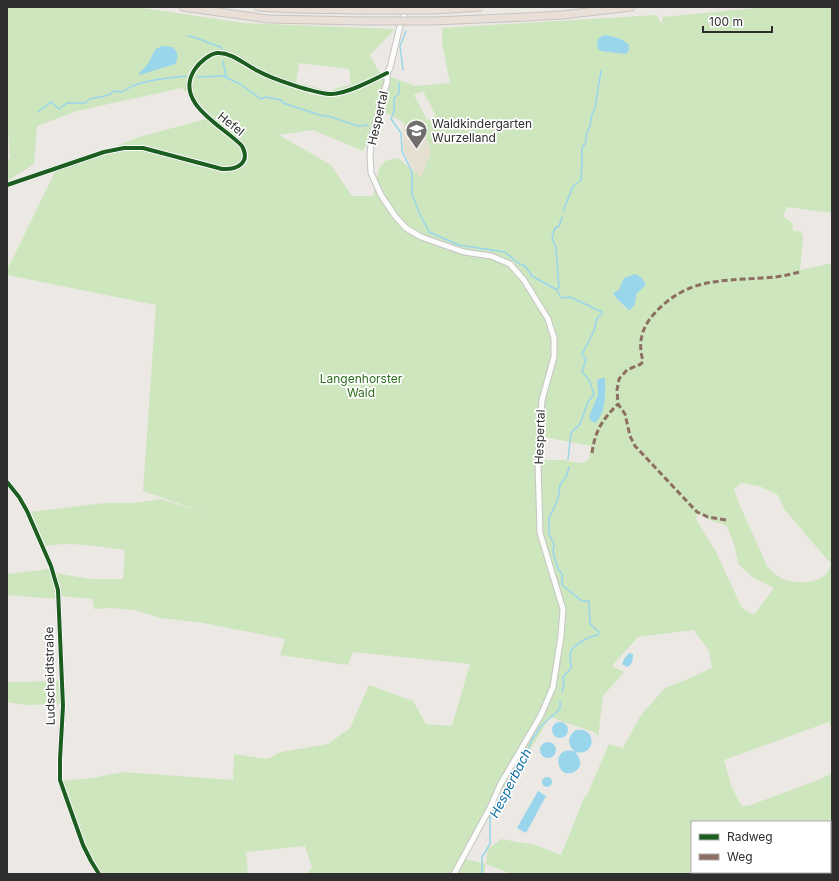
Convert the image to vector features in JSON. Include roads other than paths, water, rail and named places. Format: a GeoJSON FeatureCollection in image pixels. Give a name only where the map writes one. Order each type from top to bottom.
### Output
{"type":"FeatureCollection","features":[{"type":"Feature","properties":{"kind":"highway"},"geometry":{"type":"LineString","coordinates":[[182,7],[268,19],[442,21],[526,17],[631,7]]}},
{"type":"Feature","properties":{"kind":"highway"},"geometry":{"type":"LineString","coordinates":[[258,7],[361,10],[433,10],[482,7]]}},
{"type":"Feature","properties":{"kind":"main road"},"geometry":{"type":"LineString","coordinates":[[387,73],[390,68],[406,7]]}},
{"type":"Feature","properties":{"kind":"main road","name":"Hespertal"},"geometry":{"type":"LineString","coordinates":[[387,73],[387,82],[372,136],[370,154],[371,173],[381,195],[395,216],[406,228],[421,237],[464,252],[491,256],[510,264],[524,280],[548,319],[554,338],[554,357],[542,400],[538,463],[540,533],[564,609],[553,687],[541,715],[500,785],[491,806],[454,874]]}},
{"type":"Feature","properties":{"kind":"street","name":"Hefel"},"geometry":{"type":"LineString","coordinates":[[7,185],[104,152],[124,148],[143,148],[222,169],[234,169],[239,167],[245,159],[245,152],[242,146],[203,114],[197,107],[190,90],[191,77],[196,67],[213,54],[218,53],[233,56],[259,72],[327,94],[343,92],[387,73]]}},
{"type":"Feature","properties":{"kind":"street","name":"Ludscheidtstraße"},"geometry":{"type":"LineString","coordinates":[[7,482],[19,497],[27,511],[51,566],[58,590],[63,706],[60,780],[83,845],[99,874]]}},
{"type":"Feature","properties":{"kind":"water"},"geometry":{"type":"Polygon","coordinates":[[[605,35],[621,39],[629,45],[629,50],[626,54],[601,51],[598,49],[597,41],[600,37],[605,35]]]}},
{"type":"Feature","properties":{"kind":"water"},"geometry":{"type":"Polygon","coordinates":[[[163,46],[173,47],[175,49],[177,59],[175,64],[140,75],[139,73],[148,64],[157,48],[163,46]]]}},
{"type":"Feature","properties":{"kind":"water"},"geometry":{"type":"Polygon","coordinates":[[[635,274],[641,277],[646,285],[636,294],[636,301],[629,310],[613,293],[619,290],[624,278],[635,274]]]}},
{"type":"Feature","properties":{"kind":"water"},"geometry":{"type":"Polygon","coordinates":[[[605,378],[605,396],[602,414],[595,423],[591,421],[589,417],[598,394],[597,380],[605,378]]]}},
{"type":"Feature","properties":{"kind":"water"},"geometry":{"type":"Polygon","coordinates":[[[629,653],[633,654],[633,658],[631,664],[627,667],[622,664],[629,653]]]}},
{"type":"Feature","properties":{"kind":"water"},"geometry":{"type":"Polygon","coordinates":[[[560,722],[566,724],[568,730],[566,736],[560,738],[554,736],[552,730],[554,724],[560,722]]]}},
{"type":"Feature","properties":{"kind":"water"},"geometry":{"type":"Polygon","coordinates":[[[576,730],[588,732],[592,741],[591,746],[582,752],[575,752],[569,744],[571,735],[576,730]]]}},
{"type":"Feature","properties":{"kind":"water"},"geometry":{"type":"Polygon","coordinates":[[[548,742],[554,744],[556,750],[554,756],[548,758],[542,756],[540,750],[542,744],[548,742]]]}},
{"type":"Feature","properties":{"kind":"water"},"geometry":{"type":"Polygon","coordinates":[[[567,751],[575,752],[580,760],[579,768],[574,772],[568,773],[563,771],[558,762],[559,757],[562,753],[567,751]]]}},
{"type":"Feature","properties":{"kind":"water"},"geometry":{"type":"Polygon","coordinates":[[[545,777],[549,777],[552,782],[549,787],[545,787],[542,784],[542,780],[545,777]]]}},
{"type":"Feature","properties":{"kind":"water"},"geometry":{"type":"Polygon","coordinates":[[[538,791],[546,796],[526,833],[517,828],[538,791]]]}},
{"type":"Feature","properties":{"kind":"waterway","name":"Hesperbach"},"geometry":{"type":"LineString","coordinates":[[403,70],[400,46],[406,31]]}},
{"type":"Feature","properties":{"kind":"waterway"},"geometry":{"type":"LineString","coordinates":[[188,36],[221,47],[222,49]]}},
{"type":"Feature","properties":{"kind":"waterway"},"geometry":{"type":"LineString","coordinates":[[223,61],[226,77]]}},
{"type":"Feature","properties":{"kind":"waterway"},"geometry":{"type":"LineString","coordinates":[[563,211],[573,186],[581,180],[582,148],[586,142],[586,135],[595,108],[601,71]]}},
{"type":"Feature","properties":{"kind":"waterway"},"geometry":{"type":"LineString","coordinates":[[38,112],[51,102],[59,109],[67,103],[85,103],[90,99],[109,95],[114,91],[122,92],[137,84],[186,76]]}},
{"type":"Feature","properties":{"kind":"waterway"},"geometry":{"type":"LineString","coordinates":[[198,77],[223,76],[240,84],[261,99],[265,97],[281,100],[283,103],[323,116],[328,116],[358,126],[368,125]]}},
{"type":"Feature","properties":{"kind":"waterway","name":"Hesperbach"},"geometry":{"type":"LineString","coordinates":[[399,83],[399,94],[394,98],[394,111],[391,119],[401,133],[402,151],[412,172],[412,194],[429,232],[459,245],[505,252],[518,263],[525,266],[532,276],[557,290],[561,298],[570,297],[602,312],[602,314],[597,318],[594,331],[582,354],[586,359],[582,372],[589,380],[594,394],[588,402],[580,424],[571,433],[568,459]]}},
{"type":"Feature","properties":{"kind":"waterway"},"geometry":{"type":"LineString","coordinates":[[557,289],[559,287],[556,248],[552,238],[555,228],[559,226],[562,217]]}},
{"type":"Feature","properties":{"kind":"waterway","name":"Hesperbach"},"geometry":{"type":"LineString","coordinates":[[562,692],[564,683],[563,677],[571,668],[571,651],[579,643],[598,635],[599,632],[590,624],[589,601],[582,601],[562,585],[562,574],[558,569],[553,552],[554,544],[549,534],[549,518],[558,499],[560,485],[567,475],[569,467]]}},
{"type":"Feature","properties":{"kind":"waterway","name":"Hesperbach"},"geometry":{"type":"LineString","coordinates":[[482,874],[482,857],[490,844],[490,818],[532,740],[541,726],[560,709],[560,701]]}},
{"type":"Feature","properties":{"kind":"place","name":"Waldkindergarten Wurzelland"},"geometry":{"type":"Point","coordinates":[417,150]}},
{"type":"Feature","properties":{"kind":"park label","name":"Langenhorster Wald"},"geometry":{"type":"Point","coordinates":[361,386]}}]}
